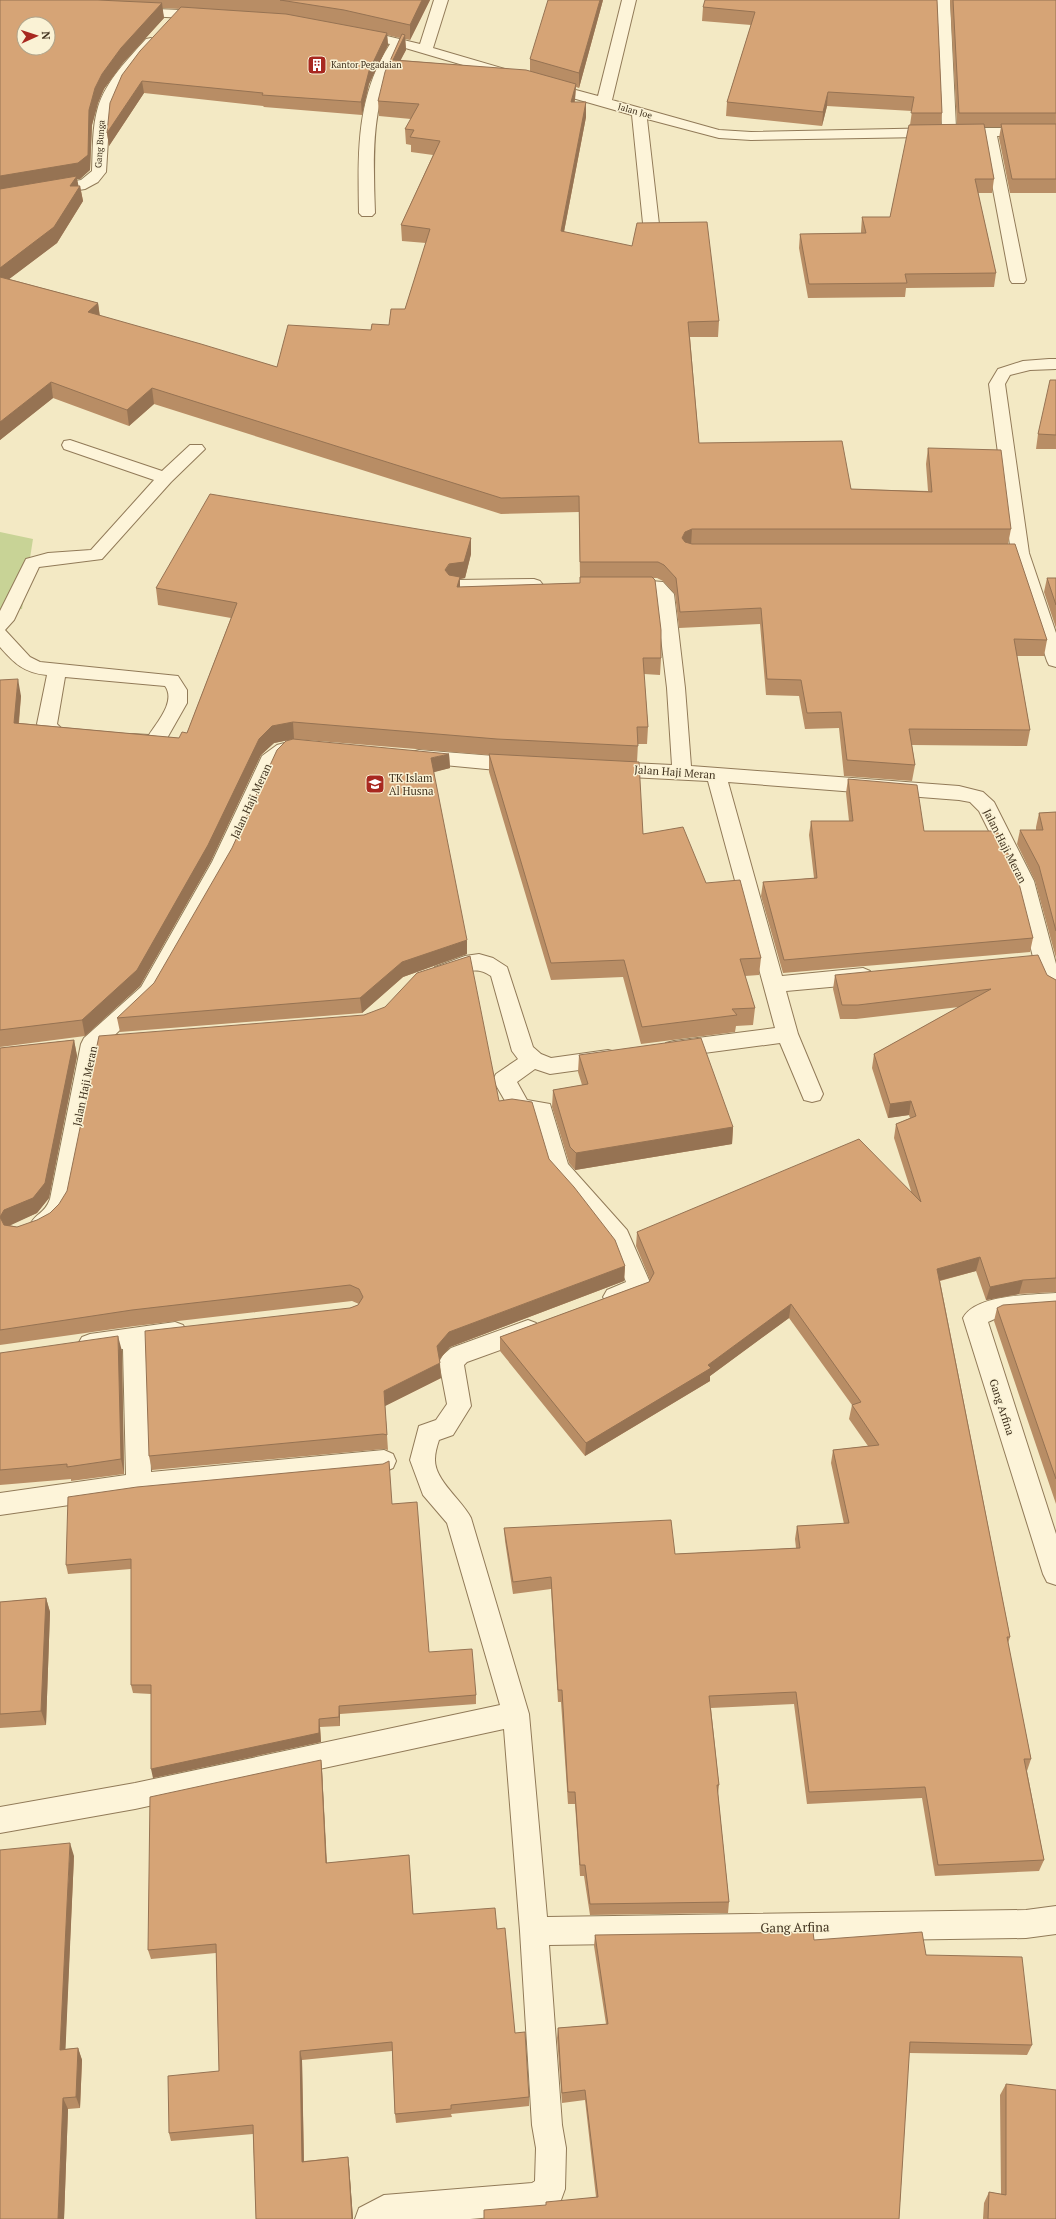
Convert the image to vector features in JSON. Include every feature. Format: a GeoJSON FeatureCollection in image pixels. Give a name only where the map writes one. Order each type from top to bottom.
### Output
{"type":"FeatureCollection","features":[{"type":"Feature","properties":{"kind":"street"},"geometry":{"type":"LineString","coordinates":[[425,51],[441,0]]}},
{"type":"Feature","properties":{"kind":"street"},"geometry":{"type":"LineString","coordinates":[[604,102],[629,0]]}},
{"type":"Feature","properties":{"kind":"street"},"geometry":{"type":"LineString","coordinates":[[943,0],[949,132]]}},
{"type":"Feature","properties":{"kind":"street"},"geometry":{"type":"LineString","coordinates":[[123,12],[216,16]]}},
{"type":"Feature","properties":{"kind":"street","name":"Gang Bunga"},"geometry":{"type":"LineString","coordinates":[[0,198],[85,184],[93,179],[99,172],[103,115],[113,92],[129,65],[178,14]]}},
{"type":"Feature","properties":{"kind":"street","name":"Jalan Joe"},"geometry":{"type":"LineString","coordinates":[[343,30],[398,42],[425,51],[719,134],[751,136],[949,132],[1056,132]]}},
{"type":"Feature","properties":{"kind":"street"},"geometry":{"type":"LineString","coordinates":[[367,213],[366,151],[372,95],[389,54],[398,42]]}},
{"type":"Feature","properties":{"kind":"street"},"geometry":{"type":"LineString","coordinates":[[639,112],[652,233]]}},
{"type":"Feature","properties":{"kind":"street"},"geometry":{"type":"LineString","coordinates":[[989,132],[1018,280]]}},
{"type":"Feature","properties":{"kind":"street"},"geometry":{"type":"LineString","coordinates":[[1056,364],[1038,363],[1019,366],[1004,372],[997,384],[1012,553],[1056,661]]}},
{"type":"Feature","properties":{"kind":"street"},"geometry":{"type":"LineString","coordinates":[[70,445],[165,478]]}},
{"type":"Feature","properties":{"kind":"street"},"geometry":{"type":"LineString","coordinates":[[0,626],[5,620],[32,563],[48,559],[96,555],[165,478],[196,449]]}},
{"type":"Feature","properties":{"kind":"street"},"geometry":{"type":"LineString","coordinates":[[456,586],[548,585]]}},
{"type":"Feature","properties":{"kind":"street"},"geometry":{"type":"LineString","coordinates":[[610,585],[657,586],[665,594],[676,688],[682,772]]}},
{"type":"Feature","properties":{"kind":"street"},"geometry":{"type":"LineString","coordinates":[[0,635],[23,661],[36,668],[171,680],[178,690],[178,703],[155,742],[117,739]]}},
{"type":"Feature","properties":{"kind":"street"},"geometry":{"type":"LineString","coordinates":[[57,670],[47,724],[49,730],[56,735],[94,738]]}},
{"type":"Feature","properties":{"kind":"street","name":"Jalan Haji Meran"},"geometry":{"type":"LineString","coordinates":[[24,1230],[40,1226],[56,1214],[61,1199],[92,1044],[148,992],[222,862],[269,761],[281,749],[294,746],[318,748]]}},
{"type":"Feature","properties":{"kind":"street"},"geometry":{"type":"LineString","coordinates":[[403,756],[535,766]]}},
{"type":"Feature","properties":{"kind":"street","name":"Jalan Haji Meran"},"geometry":{"type":"LineString","coordinates":[[589,768],[682,772],[959,792],[976,797],[987,807],[1024,881],[1036,960],[1050,981],[1056,987]]}},
{"type":"Feature","properties":{"kind":"street"},"geometry":{"type":"LineString","coordinates":[[716,775],[787,1034],[812,1094]]}},
{"type":"Feature","properties":{"kind":"street"},"geometry":{"type":"LineString","coordinates":[[425,978],[477,960],[491,964],[500,972],[523,1051],[533,1060],[550,1066],[629,1055]]}},
{"type":"Feature","properties":{"kind":"street"},"geometry":{"type":"LineString","coordinates":[[773,985],[885,974]]}},
{"type":"Feature","properties":{"kind":"street"},"geometry":{"type":"LineString","coordinates":[[653,1052],[787,1034]]}},
{"type":"Feature","properties":{"kind":"street"},"geometry":{"type":"LineString","coordinates":[[69,1047],[123,1041]]}},
{"type":"Feature","properties":{"kind":"street"},"geometry":{"type":"LineString","coordinates":[[533,1060],[504,1080],[520,1107],[542,1110],[558,1168],[618,1236],[640,1287],[595,1304]]}},
{"type":"Feature","properties":{"kind":"street","name":"Gang Arfina"},"geometry":{"type":"LineString","coordinates":[[1056,1303],[996,1308],[975,1318],[1056,1574]]}},
{"type":"Feature","properties":{"kind":"street"},"geometry":{"type":"LineString","coordinates":[[370,2219],[384,2210],[402,2210],[538,2198],[550,2188],[551,2148],[547,2117],[534,1931],[516,1714],[458,1518],[432,1487],[422,1460],[428,1433],[444,1428],[459,1406],[451,1362],[459,1355],[550,1321]]}},
{"type":"Feature","properties":{"kind":"street"},"geometry":{"type":"LineString","coordinates":[[68,1347],[197,1330]]}},
{"type":"Feature","properties":{"kind":"street"},"geometry":{"type":"LineString","coordinates":[[135,1337],[139,1484]]}},
{"type":"Feature","properties":{"kind":"street"},"geometry":{"type":"LineString","coordinates":[[0,1504],[139,1484],[286,1471],[361,1462],[384,1462]]}},
{"type":"Feature","properties":{"kind":"street"},"geometry":{"type":"LineString","coordinates":[[0,1820],[135,1796],[516,1714]]}},
{"type":"Feature","properties":{"kind":"street","name":"Gang Arfina"},"geometry":{"type":"LineString","coordinates":[[534,1931],[1026,1924],[1056,1920]]}},
{"type":"Feature","properties":{"kind":"green space"},"geometry":{"type":"Polygon","coordinates":[[[0,532],[33,539],[22,609],[0,611],[0,532]]]}},
{"type":"Feature","properties":{"kind":"building"},"geometry":{"type":"Polygon","coordinates":[[[0,0],[98,0],[162,3],[121,48],[102,74],[95,88],[89,110],[88,155],[78,163],[0,176],[0,0]]]}},
{"type":"Feature","properties":{"kind":"building"},"geometry":{"type":"Polygon","coordinates":[[[280,0],[422,0],[410,25],[344,10],[280,0]]]}},
{"type":"Feature","properties":{"kind":"building"},"geometry":{"type":"Polygon","coordinates":[[[548,0],[600,0],[579,73],[530,59],[548,0]]]}},
{"type":"Feature","properties":{"kind":"building"},"geometry":{"type":"Polygon","coordinates":[[[705,0],[937,0],[942,113],[911,113],[914,97],[828,92],[823,112],[727,102],[755,12],[703,7],[705,0]]]}},
{"type":"Feature","properties":{"kind":"building"},"geometry":{"type":"Polygon","coordinates":[[[953,0],[1056,0],[1056,113],[959,113],[953,0]]]}},
{"type":"Feature","properties":{"kind":"building"},"geometry":{"type":"Polygon","coordinates":[[[181,7],[286,14],[387,33],[369,71],[361,102],[262,95],[263,93],[142,81],[107,133],[110,103],[122,75],[140,51],[181,7]]]}},
{"type":"Feature","properties":{"kind":"building"},"geometry":{"type":"Polygon","coordinates":[[[402,34],[405,35],[393,60],[526,70],[576,84],[571,102],[586,102],[561,231],[632,246],[637,223],[707,222],[719,321],[688,322],[699,443],[842,441],[851,489],[932,492],[928,448],[1001,450],[1011,529],[692,529],[685,532],[682,538],[685,542],[692,544],[1015,544],[1047,640],[1014,639],[1030,730],[909,729],[915,765],[847,760],[841,712],[807,713],[801,680],[767,679],[761,608],[680,612],[676,578],[664,565],[658,562],[580,562],[579,496],[501,498],[152,388],[127,410],[51,382],[0,422],[0,277],[98,303],[88,312],[277,367],[288,325],[371,330],[372,324],[389,325],[391,309],[405,309],[430,229],[401,225],[440,141],[410,137],[414,130],[405,129],[419,104],[378,101],[385,72],[402,34]]]}},
{"type":"Feature","properties":{"kind":"building"},"geometry":{"type":"Polygon","coordinates":[[[984,124],[994,179],[975,179],[996,273],[905,274],[907,283],[809,284],[800,234],[866,233],[862,217],[890,217],[909,125],[984,124]]]}},
{"type":"Feature","properties":{"kind":"building"},"geometry":{"type":"Polygon","coordinates":[[[1001,124],[1056,124],[1056,179],[1012,179],[1001,124]]]}},
{"type":"Feature","properties":{"kind":"building"},"geometry":{"type":"Polygon","coordinates":[[[77,176],[70,186],[80,186],[54,227],[0,268],[0,189],[77,176]]]}},
{"type":"Feature","properties":{"kind":"building"},"geometry":{"type":"Polygon","coordinates":[[[1050,380],[1056,380],[1056,435],[1038,434],[1050,380]]]}},
{"type":"Feature","properties":{"kind":"building"},"geometry":{"type":"Polygon","coordinates":[[[210,494],[471,538],[464,562],[449,564],[445,570],[449,575],[460,577],[457,587],[580,583],[580,577],[652,577],[655,580],[661,630],[661,658],[643,658],[648,727],[637,727],[638,746],[497,739],[293,722],[272,726],[259,739],[208,845],[137,970],[82,1020],[0,1030],[0,680],[18,679],[14,723],[179,738],[182,732],[187,733],[237,603],[156,588],[210,494]]]}},
{"type":"Feature","properties":{"kind":"building"},"geometry":{"type":"Polygon","coordinates":[[[1047,578],[1056,578],[1056,605],[1047,578]]]}},
{"type":"Feature","properties":{"kind":"building"},"geometry":{"type":"Polygon","coordinates":[[[293,739],[449,754],[431,758],[467,940],[402,962],[360,998],[117,1018],[154,983],[232,848],[277,750],[286,741],[293,739]]]}},
{"type":"Feature","properties":{"kind":"building"},"geometry":{"type":"Polygon","coordinates":[[[489,754],[639,762],[643,834],[683,827],[706,883],[740,880],[761,958],[740,959],[755,1008],[732,1009],[737,1015],[642,1027],[624,960],[551,963],[489,754]]]}},
{"type":"Feature","properties":{"kind":"building"},"geometry":{"type":"Polygon","coordinates":[[[848,779],[917,785],[924,831],[997,831],[1015,868],[1033,938],[784,960],[763,882],[817,878],[811,821],[853,821],[848,779]]]}},
{"type":"Feature","properties":{"kind":"building"},"geometry":{"type":"Polygon","coordinates":[[[1056,812],[1056,931],[1039,866],[1020,830],[1043,830],[1039,813],[1056,812]]]}},
{"type":"Feature","properties":{"kind":"building"},"geometry":{"type":"Polygon","coordinates":[[[1038,955],[1047,975],[1056,980],[1056,1278],[1023,1280],[990,1287],[980,1257],[937,1269],[1010,1637],[1007,1637],[1031,1759],[1024,1759],[1044,1860],[938,1865],[925,1787],[809,1792],[796,1692],[709,1696],[719,1785],[717,1785],[729,1902],[590,1904],[585,1865],[580,1865],[575,1792],[568,1792],[562,1690],[558,1690],[551,1577],[513,1582],[504,1528],[671,1520],[675,1554],[800,1548],[797,1526],[849,1523],[833,1450],[879,1445],[852,1405],[861,1402],[791,1304],[708,1365],[711,1368],[586,1443],[500,1337],[649,1282],[654,1273],[637,1232],[859,1139],[921,1202],[896,1124],[916,1116],[911,1101],[890,1104],[874,1054],[991,989],[858,1005],[842,1005],[835,975],[1038,955]]]}},
{"type":"Feature","properties":{"kind":"building"},"geometry":{"type":"Polygon","coordinates":[[[470,956],[499,1101],[512,1099],[532,1102],[549,1159],[574,1187],[615,1240],[625,1266],[449,1332],[437,1346],[440,1363],[384,1391],[387,1435],[383,1434],[149,1456],[145,1331],[350,1308],[358,1305],[363,1297],[359,1289],[350,1285],[132,1310],[0,1330],[0,1217],[4,1225],[17,1227],[37,1220],[50,1213],[59,1204],[67,1191],[99,1036],[364,1015],[385,1007],[417,973],[470,956]]]}},
{"type":"Feature","properties":{"kind":"building"},"geometry":{"type":"Polygon","coordinates":[[[701,1038],[733,1127],[576,1153],[570,1147],[553,1090],[588,1084],[579,1055],[701,1038]]]}},
{"type":"Feature","properties":{"kind":"building"},"geometry":{"type":"Polygon","coordinates":[[[74,1040],[45,1183],[33,1198],[4,1210],[0,1217],[0,1048],[74,1040]]]}},
{"type":"Feature","properties":{"kind":"building"},"geometry":{"type":"Polygon","coordinates":[[[1056,1301],[1056,1479],[997,1308],[1003,1305],[1056,1301]]]}},
{"type":"Feature","properties":{"kind":"building"},"geometry":{"type":"Polygon","coordinates":[[[118,1336],[121,1459],[67,1467],[67,1464],[0,1470],[0,1353],[118,1336]]]}},
{"type":"Feature","properties":{"kind":"building"},"geometry":{"type":"Polygon","coordinates":[[[389,1461],[392,1504],[417,1502],[429,1652],[472,1649],[476,1695],[339,1706],[339,1717],[319,1719],[319,1733],[151,1769],[151,1685],[131,1685],[131,1559],[66,1565],[68,1497],[137,1487],[383,1464],[389,1461]]]}},
{"type":"Feature","properties":{"kind":"building"},"geometry":{"type":"Polygon","coordinates":[[[46,1598],[41,1711],[0,1714],[0,1602],[46,1598]]]}},
{"type":"Feature","properties":{"kind":"building"},"geometry":{"type":"Polygon","coordinates":[[[321,1760],[326,1863],[409,1855],[413,1914],[495,1908],[497,1929],[505,1928],[515,2033],[525,2032],[529,2097],[451,2105],[451,2109],[395,2114],[392,2042],[300,2051],[302,2162],[348,2157],[352,2219],[256,2219],[253,2125],[169,2133],[168,2076],[219,2071],[216,1944],[148,1950],[150,1797],[321,1760]]]}},
{"type":"Feature","properties":{"kind":"building"},"geometry":{"type":"Polygon","coordinates":[[[70,1843],[60,2050],[78,2048],[76,2097],[63,2098],[58,2219],[0,2219],[0,1850],[70,1843]]]}},
{"type":"Feature","properties":{"kind":"building"},"geometry":{"type":"Polygon","coordinates":[[[813,1932],[814,1940],[922,1932],[926,1955],[1022,1957],[1032,2045],[910,2042],[899,2219],[484,2219],[484,2210],[546,2205],[546,2202],[598,2197],[585,2090],[562,2093],[558,2028],[608,2024],[595,1935],[813,1932]]]}},
{"type":"Feature","properties":{"kind":"building"},"geometry":{"type":"Polygon","coordinates":[[[1006,2084],[1056,2090],[1056,2219],[988,2219],[989,2192],[1006,2195],[1006,2084]]]}},
{"type":"Feature","properties":{"kind":"place","name":"Kantor Pegadaian"},"geometry":{"type":"Point","coordinates":[317,65]}},
{"type":"Feature","properties":{"kind":"place","name":"TK Islam Al Husna"},"geometry":{"type":"Point","coordinates":[375,784]}}]}
